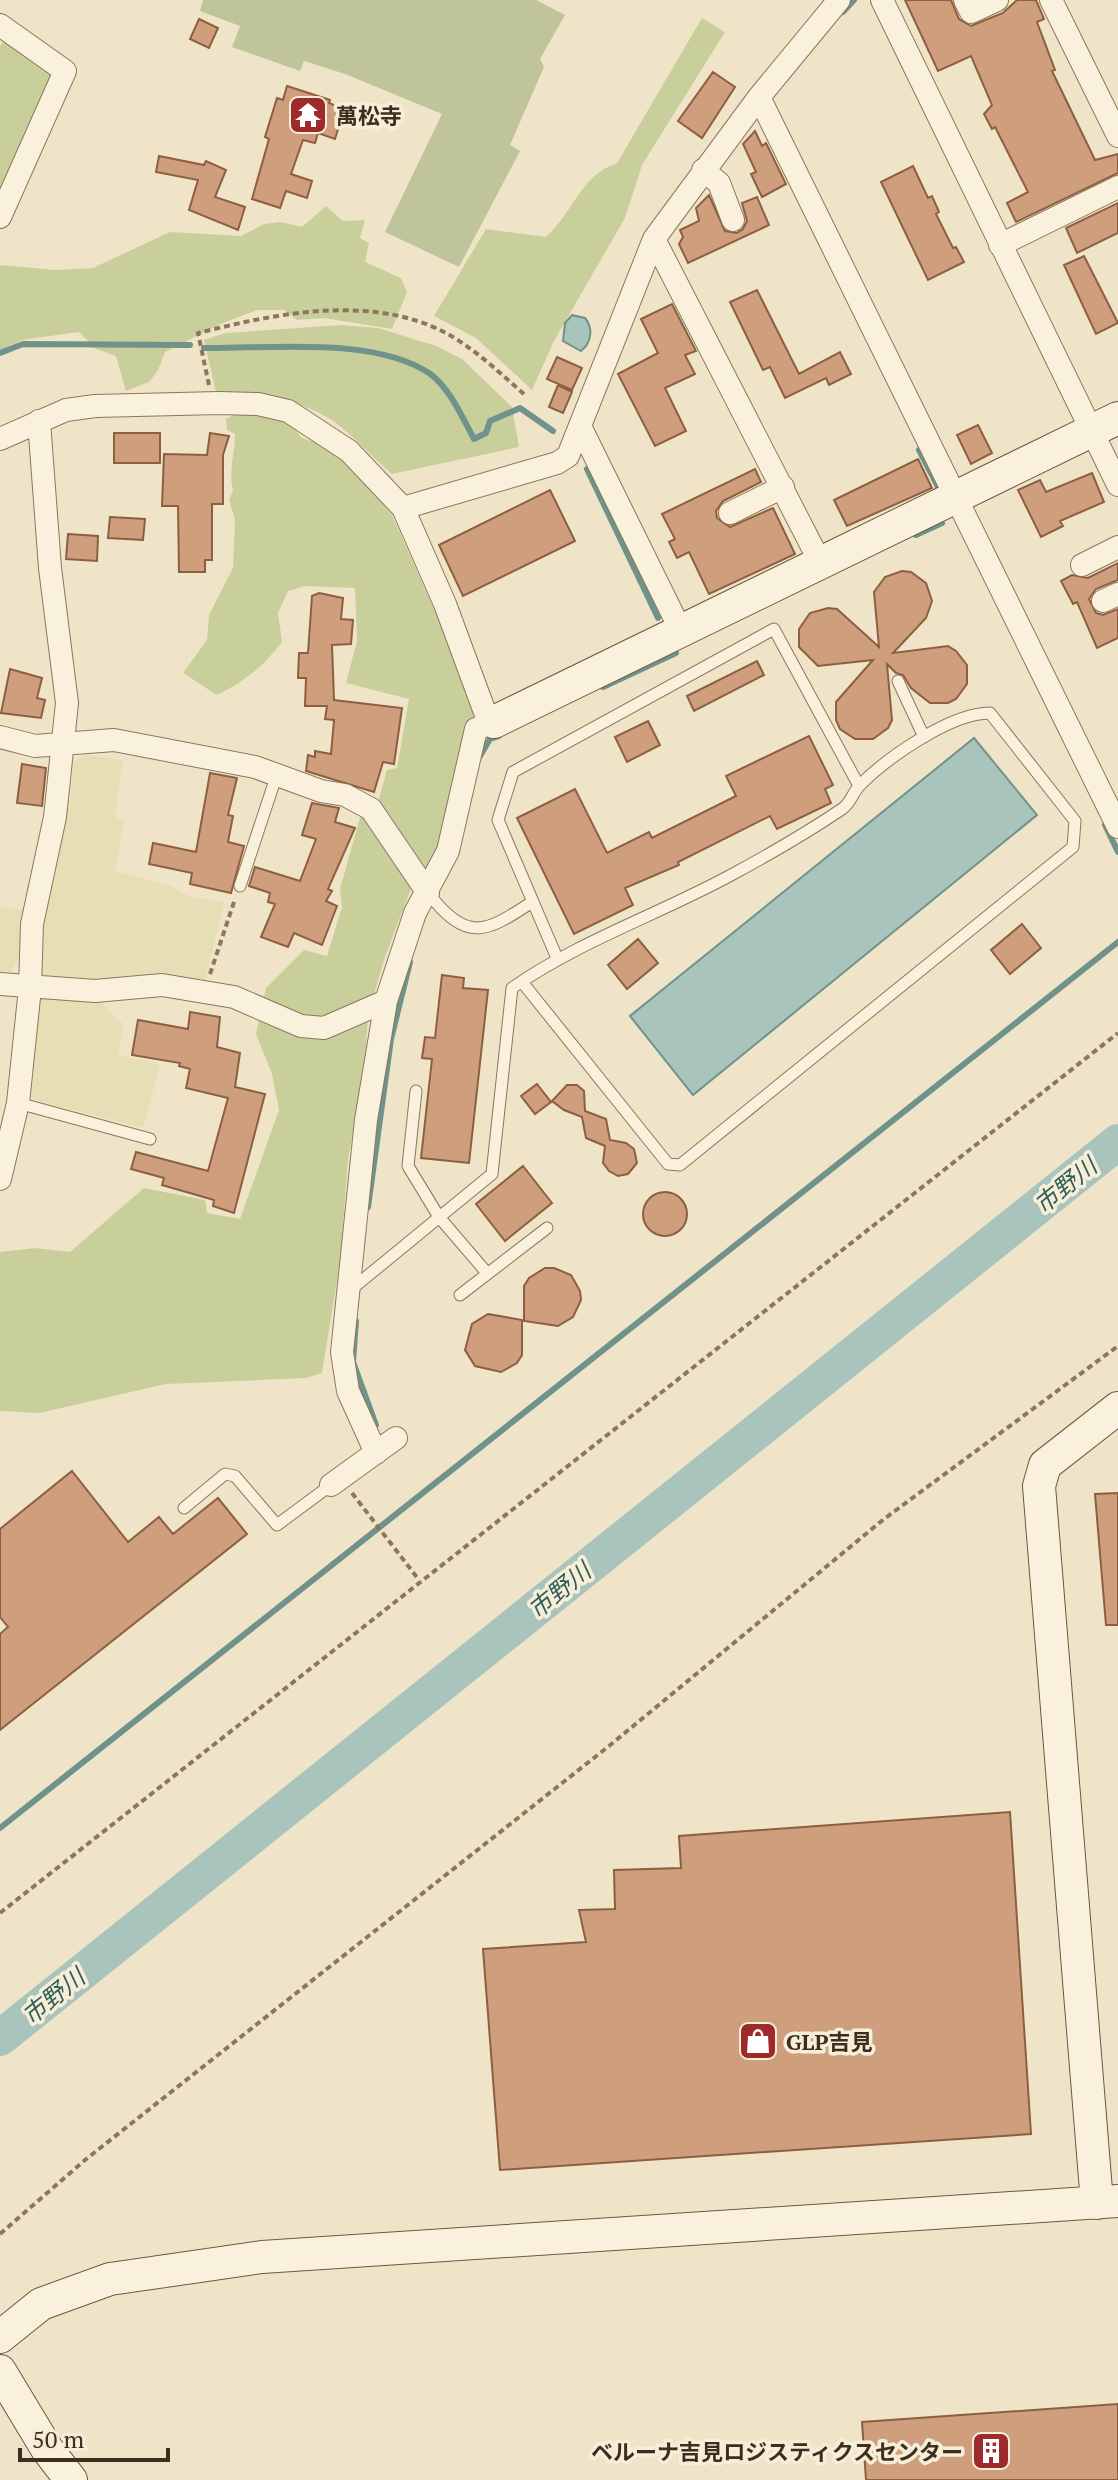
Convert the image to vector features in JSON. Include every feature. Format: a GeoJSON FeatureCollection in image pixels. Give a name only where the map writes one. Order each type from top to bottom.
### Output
{"type":"FeatureCollection","features":[{"type":"Feature","properties":{"kind":"street"},"geometry":{"type":"LineString","coordinates":[[403,508],[557,463],[568,456],[654,239],[759,97],[839,0]]}},
{"type":"Feature","properties":{"kind":"street"},"geometry":{"type":"LineString","coordinates":[[882,0],[1000,245],[1104,425],[1118,485]]}},
{"type":"Feature","properties":{"kind":"street"},"geometry":{"type":"LineString","coordinates":[[965,0],[971,12],[997,0]]}},
{"type":"Feature","properties":{"kind":"street"},"geometry":{"type":"LineString","coordinates":[[1051,0],[1118,136]]}},
{"type":"Feature","properties":{"kind":"street"},"geometry":{"type":"LineString","coordinates":[[0,25],[65,71],[0,217]]}},
{"type":"Feature","properties":{"kind":"street"},"geometry":{"type":"LineString","coordinates":[[759,97],[1118,827]]}},
{"type":"Feature","properties":{"kind":"street"},"geometry":{"type":"LineString","coordinates":[[703,170],[719,183],[733,220]]}},
{"type":"Feature","properties":{"kind":"street"},"geometry":{"type":"LineString","coordinates":[[1000,245],[1118,187]]}},
{"type":"Feature","properties":{"kind":"street"},"geometry":{"type":"LineString","coordinates":[[654,239],[821,564]]}},
{"type":"Feature","properties":{"kind":"street"},"geometry":{"type":"LineString","coordinates":[[0,439],[66,410],[95,406],[258,404],[288,411],[349,451],[403,508],[445,604],[486,715],[494,722]]}},
{"type":"Feature","properties":{"kind":"street"},"geometry":{"type":"LineString","coordinates":[[0,1179],[18,1103],[36,890],[55,817],[67,703],[50,568],[39,421]]}},
{"type":"Feature","properties":{"kind":"street"},"geometry":{"type":"LineString","coordinates":[[376,1453],[344,1376],[342,1352],[366,1120],[386,1001],[405,936],[448,851],[476,729],[1104,425]]}},
{"type":"Feature","properties":{"kind":"street"},"geometry":{"type":"LineString","coordinates":[[580,426],[681,631]]}},
{"type":"Feature","properties":{"kind":"street"},"geometry":{"type":"LineString","coordinates":[[730,513],[783,487]]}},
{"type":"Feature","properties":{"kind":"street"},"geometry":{"type":"LineString","coordinates":[[1082,565],[1118,547]]}},
{"type":"Feature","properties":{"kind":"street"},"geometry":{"type":"LineString","coordinates":[[0,737],[35,746],[114,740],[255,767],[276,777],[345,795],[371,809],[428,893]]}},
{"type":"Feature","properties":{"kind":"street"},"geometry":{"type":"LineString","coordinates":[[0,984],[95,991],[162,985],[234,997],[301,1026],[324,1028],[386,1001]]}},
{"type":"Feature","properties":{"kind":"street"},"geometry":{"type":"LineString","coordinates":[[0,2337],[41,2304],[110,2279],[262,2257],[1108,2202],[1039,1486],[1045,1465],[1118,1408]]}},
{"type":"Feature","properties":{"kind":"street"},"geometry":{"type":"LineString","coordinates":[[336,1482],[396,1438]]}},
{"type":"Feature","properties":{"kind":"street"},"geometry":{"type":"LineString","coordinates":[[0,2371],[47,2449],[71,2480]]}},
{"type":"Feature","properties":{"kind":"lane"},"geometry":{"type":"LineString","coordinates":[[557,958],[498,820],[513,772],[774,629],[859,786]]}},
{"type":"Feature","properties":{"kind":"lane"},"geometry":{"type":"LineString","coordinates":[[898,681],[924,737]]}},
{"type":"Feature","properties":{"kind":"lane"},"geometry":{"type":"LineString","coordinates":[[348,1292],[492,1174],[512,988],[557,958],[733,874],[846,806],[859,786],[924,737],[975,713],[990,713],[1075,821],[1073,847],[680,1165],[668,1164],[522,982]]}},
{"type":"Feature","properties":{"kind":"lane"},"geometry":{"type":"LineString","coordinates":[[240,886],[276,777]]}},
{"type":"Feature","properties":{"kind":"lane"},"geometry":{"type":"LineString","coordinates":[[428,893],[450,921],[479,927],[496,925],[532,902]]}},
{"type":"Feature","properties":{"kind":"lane"},"geometry":{"type":"LineString","coordinates":[[416,1091],[408,1166],[439,1217],[487,1273]]}},
{"type":"Feature","properties":{"kind":"lane"},"geometry":{"type":"LineString","coordinates":[[18,1103],[150,1139]]}},
{"type":"Feature","properties":{"kind":"lane"},"geometry":{"type":"LineString","coordinates":[[460,1295],[547,1228]]}},
{"type":"Feature","properties":{"kind":"lane"},"geometry":{"type":"LineString","coordinates":[[184,1508],[225,1474],[235,1476],[277,1525],[336,1482]]}},
{"type":"Feature","properties":{"kind":"path"},"geometry":{"type":"LineString","coordinates":[[213,403],[198,333],[264,317],[337,311],[399,317],[442,331],[488,362],[525,395]]}},
{"type":"Feature","properties":{"kind":"path"},"geometry":{"type":"LineString","coordinates":[[205,992],[219,937],[240,886]]}},
{"type":"Feature","properties":{"kind":"path"},"geometry":{"type":"LineString","coordinates":[[0,1913],[419,1580],[1118,1033]]}},
{"type":"Feature","properties":{"kind":"path"},"geometry":{"type":"LineString","coordinates":[[0,2234],[85,2160],[609,1746],[884,1519],[1118,1346]]}},
{"type":"Feature","properties":{"kind":"path"},"geometry":{"type":"LineString","coordinates":[[336,1482],[372,1519],[419,1580]]}},
{"type":"Feature","properties":{"kind":"shaded area"},"geometry":{"type":"Polygon","coordinates":[[[85,755],[123,760],[115,817],[124,820],[115,871],[171,886],[190,897],[224,902],[204,986],[53,979],[42,974],[38,967],[41,931],[69,806],[74,762],[85,755]]]}},
{"type":"Feature","properties":{"kind":"shaded area"},"geometry":{"type":"Polygon","coordinates":[[[0,907],[23,910],[19,955],[11,974],[0,973],[0,907]]]}},
{"type":"Feature","properties":{"kind":"shaded area"},"geometry":{"type":"Polygon","coordinates":[[[41,997],[99,998],[124,1024],[118,1055],[160,1064],[143,1128],[34,1100],[29,1095],[36,1005],[41,997]]]}},
{"type":"Feature","properties":{"kind":"green space"},"geometry":{"type":"Polygon","coordinates":[[[203,0],[536,0],[565,15],[540,59],[544,67],[510,145],[520,151],[459,267],[385,232],[442,114],[345,74],[304,61],[300,71],[232,47],[240,26],[200,11],[203,0]]]}},
{"type":"Feature","properties":{"kind":"green space"},"geometry":{"type":"Polygon","coordinates":[[[702,18],[725,32],[642,165],[625,218],[554,341],[532,390],[476,338],[434,316],[486,229],[546,237],[594,176],[617,163],[702,18]]]}},
{"type":"Feature","properties":{"kind":"green space"},"geometry":{"type":"Polygon","coordinates":[[[4,40],[55,73],[0,195],[0,46],[4,40]]]}},
{"type":"Feature","properties":{"kind":"green space"},"geometry":{"type":"Polygon","coordinates":[[[326,206],[343,221],[365,220],[360,238],[369,243],[365,262],[401,278],[407,292],[392,329],[324,318],[297,320],[284,310],[257,310],[220,324],[165,352],[149,382],[126,391],[116,356],[96,349],[79,332],[22,340],[0,350],[0,265],[56,270],[93,268],[170,232],[241,236],[264,224],[281,222],[302,227],[326,206]]]}},
{"type":"Feature","properties":{"kind":"green space"},"geometry":{"type":"Polygon","coordinates":[[[341,325],[378,328],[436,346],[462,359],[512,407],[519,447],[392,474],[341,427],[313,410],[282,400],[216,392],[204,340],[226,333],[341,325]]]}},
{"type":"Feature","properties":{"kind":"green space"},"geometry":{"type":"Polygon","coordinates":[[[239,412],[284,416],[302,438],[336,449],[392,515],[453,652],[474,713],[452,787],[440,851],[412,886],[385,957],[368,1015],[365,1065],[348,1160],[340,1262],[322,1373],[306,1378],[166,1384],[39,1413],[0,1411],[0,1252],[35,1248],[70,1252],[144,1188],[205,1200],[207,1213],[240,1219],[279,1110],[272,1074],[256,1034],[266,988],[304,950],[327,956],[342,907],[340,889],[365,800],[378,802],[387,770],[397,768],[409,699],[346,683],[357,641],[355,588],[305,586],[288,591],[278,613],[282,642],[253,673],[217,695],[183,673],[207,640],[209,615],[233,568],[235,520],[229,500],[233,491],[231,469],[235,434],[227,430],[226,419],[239,412]]]}},
{"type":"Feature","properties":{"kind":"water"},"geometry":{"type":"Polygon","coordinates":[[[572,315],[585,318],[590,327],[589,340],[581,351],[563,341],[565,323],[572,315]]]}},
{"type":"Feature","properties":{"kind":"water"},"geometry":{"type":"Polygon","coordinates":[[[974,738],[1037,815],[693,1095],[630,1016],[974,738]]]}},
{"type":"Feature","properties":{"kind":"building"},"geometry":{"type":"Polygon","coordinates":[[[905,0],[951,0],[959,19],[971,26],[1003,13],[1017,0],[1036,0],[1044,19],[1037,22],[1055,70],[1052,71],[1095,160],[1118,154],[1118,173],[1016,222],[1007,203],[1028,192],[995,127],[992,129],[984,114],[992,105],[971,56],[938,71],[905,0]]]}},
{"type":"Feature","properties":{"kind":"building"},"geometry":{"type":"Polygon","coordinates":[[[199,19],[218,28],[209,48],[190,39],[199,19]]]}},
{"type":"Feature","properties":{"kind":"building"},"geometry":{"type":"Polygon","coordinates":[[[713,72],[735,87],[702,138],[678,121],[713,72]]]}},
{"type":"Feature","properties":{"kind":"building"},"geometry":{"type":"Polygon","coordinates":[[[287,86],[330,100],[329,103],[341,108],[338,115],[342,116],[335,139],[318,133],[315,143],[303,140],[291,174],[312,181],[307,198],[286,191],[280,208],[252,199],[277,98],[283,100],[287,86]]]}},
{"type":"Feature","properties":{"kind":"building"},"geometry":{"type":"Polygon","coordinates":[[[755,131],[762,146],[766,143],[786,184],[762,197],[751,174],[756,172],[743,144],[755,131]]]}},
{"type":"Feature","properties":{"kind":"building"},"geometry":{"type":"Polygon","coordinates":[[[159,156],[204,165],[206,161],[226,170],[215,197],[245,207],[238,230],[189,210],[198,180],[156,172],[159,156]]]}},
{"type":"Feature","properties":{"kind":"building"},"geometry":{"type":"Polygon","coordinates":[[[913,166],[928,198],[932,196],[939,212],[936,214],[953,248],[956,247],[964,262],[928,280],[881,182],[913,166]]]}},
{"type":"Feature","properties":{"kind":"building"},"geometry":{"type":"Polygon","coordinates":[[[709,195],[725,231],[737,233],[743,229],[747,221],[742,203],[757,197],[769,225],[688,263],[679,244],[683,237],[680,230],[699,221],[696,208],[709,195]]]}},
{"type":"Feature","properties":{"kind":"building"},"geometry":{"type":"Polygon","coordinates":[[[1118,203],[1118,233],[1077,253],[1066,228],[1118,203]]]}},
{"type":"Feature","properties":{"kind":"building"},"geometry":{"type":"Polygon","coordinates":[[[1084,256],[1118,323],[1096,334],[1064,265],[1084,256]]]}},
{"type":"Feature","properties":{"kind":"building"},"geometry":{"type":"Polygon","coordinates":[[[757,290],[799,374],[840,352],[851,374],[829,385],[826,378],[785,398],[770,367],[763,370],[730,302],[757,290]]]}},
{"type":"Feature","properties":{"kind":"building"},"geometry":{"type":"Polygon","coordinates":[[[672,304],[696,351],[685,355],[695,374],[665,388],[686,431],[655,446],[618,374],[658,353],[641,319],[672,304]]]}},
{"type":"Feature","properties":{"kind":"building"},"geometry":{"type":"Polygon","coordinates":[[[557,357],[582,368],[572,390],[547,379],[557,357]]]}},
{"type":"Feature","properties":{"kind":"building"},"geometry":{"type":"Polygon","coordinates":[[[558,385],[572,392],[563,413],[549,407],[558,385]]]}},
{"type":"Feature","properties":{"kind":"building"},"geometry":{"type":"Polygon","coordinates":[[[978,425],[992,453],[971,464],[957,435],[978,425]]]}},
{"type":"Feature","properties":{"kind":"building"},"geometry":{"type":"Polygon","coordinates":[[[114,433],[160,433],[160,463],[114,463],[114,433]]]}},
{"type":"Feature","properties":{"kind":"building"},"geometry":{"type":"Polygon","coordinates":[[[210,433],[229,436],[223,455],[223,504],[212,504],[212,560],[205,560],[205,572],[179,572],[178,506],[162,506],[164,454],[207,455],[210,433]]]}},
{"type":"Feature","properties":{"kind":"building"},"geometry":{"type":"Polygon","coordinates":[[[918,459],[932,488],[847,526],[834,500],[918,459]]]}},
{"type":"Feature","properties":{"kind":"building"},"geometry":{"type":"Polygon","coordinates":[[[755,469],[761,482],[723,501],[716,511],[717,518],[730,527],[773,508],[795,554],[709,594],[689,552],[677,558],[669,542],[675,539],[662,514],[755,469]]]}},
{"type":"Feature","properties":{"kind":"building"},"geometry":{"type":"Polygon","coordinates":[[[1092,473],[1104,502],[1060,521],[1063,526],[1041,537],[1018,490],[1040,480],[1046,492],[1092,473]]]}},
{"type":"Feature","properties":{"kind":"building"},"geometry":{"type":"Polygon","coordinates":[[[550,490],[575,541],[463,596],[439,545],[550,490]]]}},
{"type":"Feature","properties":{"kind":"building"},"geometry":{"type":"Polygon","coordinates":[[[110,517],[145,519],[143,540],[108,538],[110,517]]]}},
{"type":"Feature","properties":{"kind":"building"},"geometry":{"type":"Polygon","coordinates":[[[68,534],[98,536],[97,561],[66,559],[68,534]]]}},
{"type":"Feature","properties":{"kind":"building"},"geometry":{"type":"Polygon","coordinates":[[[1118,563],[1118,580],[1096,589],[1089,599],[1096,613],[1103,615],[1118,609],[1118,638],[1097,648],[1077,602],[1073,604],[1061,581],[1072,575],[1088,578],[1118,563]]]}},
{"type":"Feature","properties":{"kind":"building"},"geometry":{"type":"Polygon","coordinates":[[[902,571],[911,572],[926,583],[932,601],[926,618],[893,653],[948,646],[967,665],[967,684],[956,699],[948,703],[930,703],[911,688],[903,675],[887,664],[892,720],[888,728],[873,739],[855,739],[840,729],[836,720],[836,702],[873,660],[818,666],[799,647],[799,629],[810,613],[837,609],[879,647],[874,592],[885,577],[902,571]]]}},
{"type":"Feature","properties":{"kind":"building"},"geometry":{"type":"Polygon","coordinates":[[[319,593],[343,598],[341,619],[353,620],[351,644],[332,645],[334,700],[402,708],[394,764],[383,762],[374,792],[306,771],[308,755],[315,757],[315,751],[331,754],[334,720],[325,719],[327,706],[305,706],[306,678],[298,678],[299,653],[308,653],[312,596],[319,593]]]}},
{"type":"Feature","properties":{"kind":"building"},"geometry":{"type":"Polygon","coordinates":[[[757,661],[764,675],[694,711],[687,696],[757,661]]]}},
{"type":"Feature","properties":{"kind":"building"},"geometry":{"type":"Polygon","coordinates":[[[10,669],[42,678],[37,698],[45,700],[41,718],[1,713],[10,669]]]}},
{"type":"Feature","properties":{"kind":"building"},"geometry":{"type":"Polygon","coordinates":[[[648,721],[660,745],[627,762],[615,737],[648,721]]]}},
{"type":"Feature","properties":{"kind":"building"},"geometry":{"type":"Polygon","coordinates":[[[809,736],[833,785],[825,789],[831,803],[777,829],[770,816],[678,862],[679,865],[625,888],[633,905],[574,934],[517,818],[575,789],[607,853],[649,832],[652,838],[736,796],[726,776],[809,736]]]}},
{"type":"Feature","properties":{"kind":"building"},"geometry":{"type":"Polygon","coordinates":[[[22,764],[46,768],[42,806],[17,803],[22,764]]]}},
{"type":"Feature","properties":{"kind":"building"},"geometry":{"type":"Polygon","coordinates":[[[210,773],[237,778],[228,815],[233,816],[228,842],[244,846],[231,893],[190,884],[192,873],[149,864],[153,843],[196,852],[210,773]]]}},
{"type":"Feature","properties":{"kind":"building"},"geometry":{"type":"Polygon","coordinates":[[[312,803],[339,808],[335,822],[355,828],[328,889],[332,891],[326,901],[337,906],[322,945],[294,933],[288,947],[261,937],[275,904],[268,902],[270,893],[249,886],[255,867],[300,881],[316,839],[302,835],[312,803]]]}},
{"type":"Feature","properties":{"kind":"building"},"geometry":{"type":"Polygon","coordinates":[[[1022,924],[1041,948],[1010,974],[991,950],[1022,924]]]}},
{"type":"Feature","properties":{"kind":"building"},"geometry":{"type":"Polygon","coordinates":[[[638,939],[658,963],[627,989],[608,965],[638,939]]]}},
{"type":"Feature","properties":{"kind":"building"},"geometry":{"type":"Polygon","coordinates":[[[442,975],[464,978],[463,988],[488,990],[469,1163],[421,1158],[432,1059],[422,1058],[425,1037],[435,1038],[442,975]]]}},
{"type":"Feature","properties":{"kind":"building"},"geometry":{"type":"Polygon","coordinates":[[[190,1012],[220,1017],[217,1047],[240,1053],[235,1087],[265,1094],[234,1213],[213,1206],[214,1200],[162,1185],[164,1178],[131,1169],[136,1152],[208,1171],[228,1098],[186,1088],[190,1069],[179,1066],[180,1063],[132,1055],[138,1020],[188,1029],[190,1012]]]}},
{"type":"Feature","properties":{"kind":"building"},"geometry":{"type":"Polygon","coordinates":[[[537,1084],[551,1102],[535,1114],[521,1096],[537,1084]]]}},
{"type":"Feature","properties":{"kind":"building"},"geometry":{"type":"Polygon","coordinates":[[[567,1085],[577,1085],[584,1091],[585,1111],[606,1119],[610,1140],[626,1143],[634,1149],[637,1163],[628,1174],[618,1176],[609,1171],[603,1163],[605,1146],[586,1138],[582,1117],[552,1101],[567,1085]]]}},
{"type":"Feature","properties":{"kind":"building"},"geometry":{"type":"Polygon","coordinates":[[[523,1166],[552,1203],[505,1241],[476,1204],[523,1166]]]}},
{"type":"Feature","properties":{"kind":"building"},"geometry":{"type":"Polygon","coordinates":[[[665,1192],[681,1198],[687,1214],[681,1230],[665,1236],[649,1230],[643,1214],[649,1198],[665,1192]]]}},
{"type":"Feature","properties":{"kind":"building"},"geometry":{"type":"Polygon","coordinates":[[[545,1268],[571,1275],[580,1291],[581,1300],[573,1317],[558,1326],[524,1321],[524,1286],[529,1278],[545,1268]]]}},
{"type":"Feature","properties":{"kind":"building"},"geometry":{"type":"Polygon","coordinates":[[[488,1314],[522,1320],[522,1355],[517,1363],[501,1372],[475,1366],[465,1350],[472,1324],[488,1314]]]}},
{"type":"Feature","properties":{"kind":"building"},"geometry":{"type":"Polygon","coordinates":[[[72,1471],[128,1542],[159,1517],[173,1534],[218,1498],[247,1534],[0,1730],[0,1634],[8,1627],[0,1617],[0,1529],[72,1471]]]}},
{"type":"Feature","properties":{"kind":"building"},"geometry":{"type":"Polygon","coordinates":[[[1118,1493],[1118,1625],[1106,1625],[1095,1494],[1118,1493]]]}},
{"type":"Feature","properties":{"kind":"building","name":"GLP吉見"},"geometry":{"type":"Polygon","coordinates":[[[1010,1812],[1031,2134],[500,2170],[483,1949],[586,1942],[579,1910],[615,1909],[614,1870],[681,1868],[679,1836],[1010,1812]]]}},
{"type":"Feature","properties":{"kind":"building","name":"ベルーナ吉見ロジスティクスセンター"},"geometry":{"type":"Polygon","coordinates":[[[1118,2404],[1118,2480],[866,2480],[862,2422],[1118,2404]]]}},
{"type":"Feature","properties":{"kind":"waterway"},"geometry":{"type":"LineString","coordinates":[[843,12],[854,0]]}},
{"type":"Feature","properties":{"kind":"waterway"},"geometry":{"type":"LineString","coordinates":[[0,353],[23,344],[190,345]]}},
{"type":"Feature","properties":{"kind":"waterway"},"geometry":{"type":"LineString","coordinates":[[204,348],[320,347],[379,354],[406,361],[436,379],[455,403],[474,439],[486,433],[490,421],[520,408],[553,431]]}},
{"type":"Feature","properties":{"kind":"waterway"},"geometry":{"type":"LineString","coordinates":[[919,450],[939,489]]}},
{"type":"Feature","properties":{"kind":"waterway"},"geometry":{"type":"LineString","coordinates":[[587,469],[658,618]]}},
{"type":"Feature","properties":{"kind":"waterway"},"geometry":{"type":"LineString","coordinates":[[916,535],[942,523]]}},
{"type":"Feature","properties":{"kind":"waterway"},"geometry":{"type":"LineString","coordinates":[[603,687],[676,653]]}},
{"type":"Feature","properties":{"kind":"waterway"},"geometry":{"type":"LineString","coordinates":[[480,756],[490,739],[499,736]]}},
{"type":"Feature","properties":{"kind":"waterway"},"geometry":{"type":"LineString","coordinates":[[1105,825],[1118,852]]}},
{"type":"Feature","properties":{"kind":"waterway"},"geometry":{"type":"LineString","coordinates":[[0,1828],[1118,942]]}},
{"type":"Feature","properties":{"kind":"waterway"},"geometry":{"type":"LineString","coordinates":[[368,1207],[391,1039],[410,962]]}},
{"type":"Feature","properties":{"kind":"waterway","name":"市野川"},"geometry":{"type":"LineString","coordinates":[[0,2038],[1118,1142]]}},
{"type":"Feature","properties":{"kind":"waterway"},"geometry":{"type":"LineString","coordinates":[[356,1321],[353,1362],[376,1425]]}},
{"type":"Feature","properties":{"kind":"place","name":"萬松寺"},"geometry":{"type":"Point","coordinates":[308,115]}},
{"type":"Feature","properties":{"kind":"place","name":"GLP吉見"},"geometry":{"type":"Point","coordinates":[758,2041]}},
{"type":"Feature","properties":{"kind":"place","name":"ベルーナ吉見ロジスティクスセンター"},"geometry":{"type":"Point","coordinates":[991,2451]}}]}
